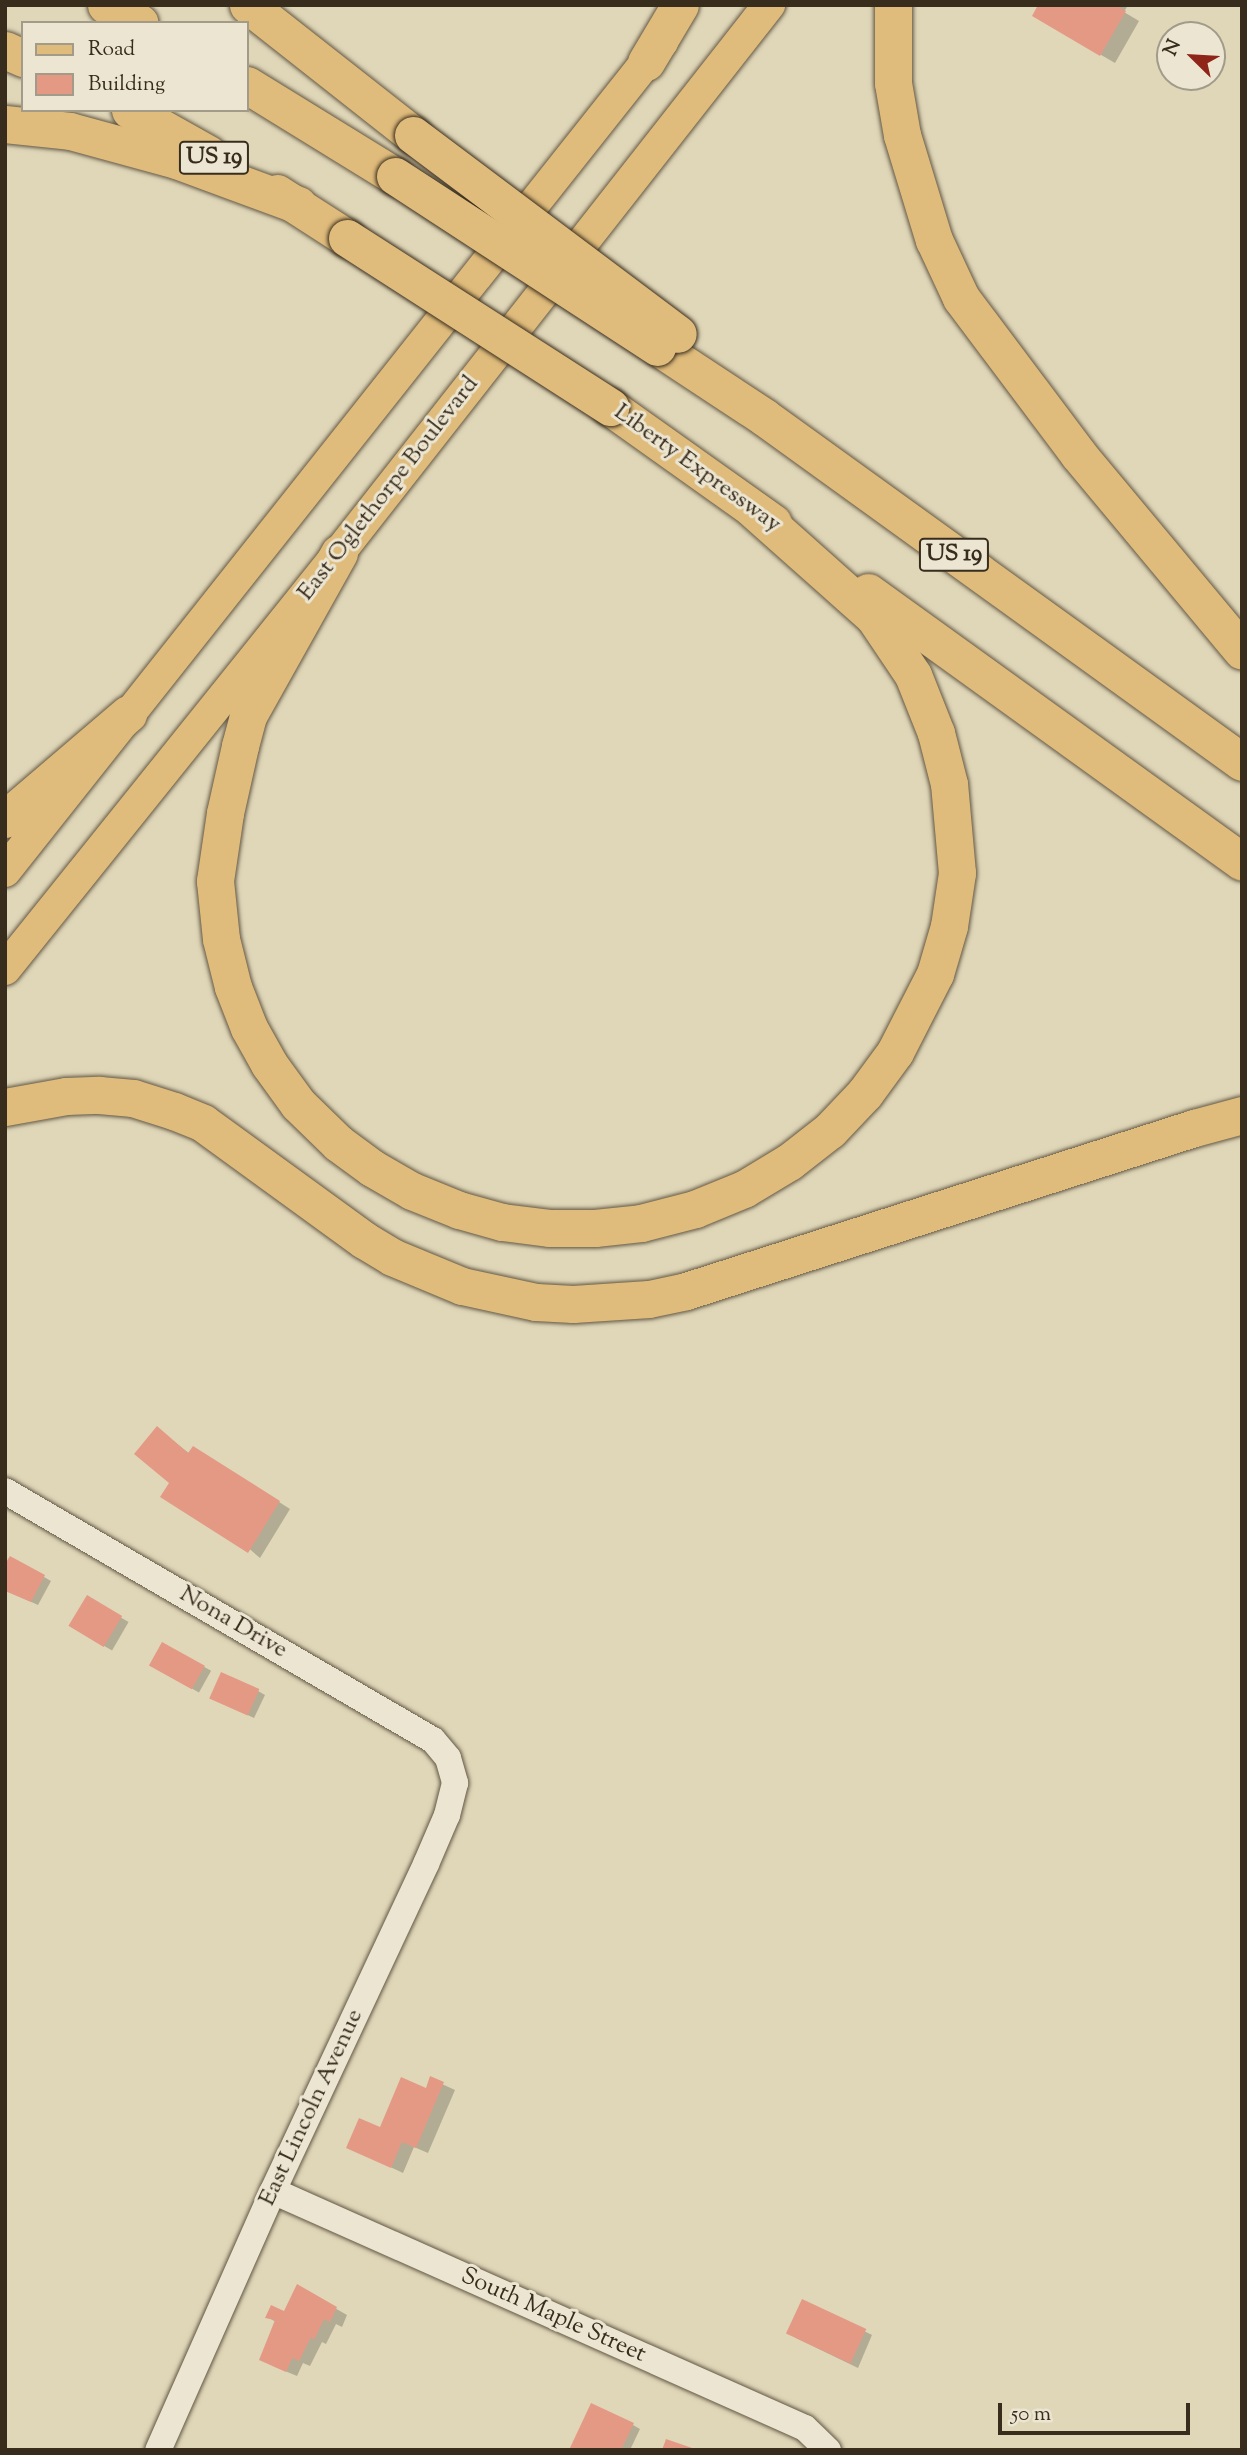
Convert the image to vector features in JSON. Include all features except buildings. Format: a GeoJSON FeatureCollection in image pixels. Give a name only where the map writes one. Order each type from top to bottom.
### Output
{"type":"FeatureCollection","features":[{"type":"Feature","properties":{"kind":"highway"},"geometry":{"type":"LineString","coordinates":[[106,5],[135,21]]}},
{"type":"Feature","properties":{"kind":"highway"},"geometry":{"type":"LineString","coordinates":[[248,5],[671,343]]}},
{"type":"Feature","properties":{"kind":"highway"},"geometry":{"type":"LineString","coordinates":[[646,62],[680,5]]}},
{"type":"Feature","properties":{"kind":"highway"},"geometry":{"type":"LineString","coordinates":[[893,5],[893,83],[902,135],[934,240],[961,298],[1078,454],[1242,651]]}},
{"type":"Feature","properties":{"kind":"highway"},"geometry":{"type":"LineString","coordinates":[[5,50],[21,57]]}},
{"type":"Feature","properties":{"kind":"highway"},"geometry":{"type":"LineString","coordinates":[[248,86],[671,343]]}},
{"type":"Feature","properties":{"kind":"highway","name":"Liberty Expressway"},"geometry":{"type":"LineString","coordinates":[[134,112],[299,205],[610,407],[1242,862]]}},
{"type":"Feature","properties":{"kind":"highway"},"geometry":{"type":"LineString","coordinates":[[5,124],[70,131],[176,160],[299,205]]}},
{"type":"Feature","properties":{"kind":"highway","name":"US 19"},"geometry":{"type":"LineString","coordinates":[[671,343],[764,417],[1242,762]]}},
{"type":"Feature","properties":{"kind":"highway"},"geometry":{"type":"LineString","coordinates":[[339,553],[248,716],[225,813],[216,895],[221,939],[233,987],[249,1028],[269,1064],[298,1104],[338,1143],[372,1168],[412,1191],[459,1210],[502,1222],[550,1228],[618,1226],[695,1209],[744,1189],[789,1162],[830,1130],[865,1093],[895,1052],[935,974],[949,926],[957,873],[949,784],[936,733],[913,675],[874,617],[754,510]]}},
{"type":"Feature","properties":{"kind":"highway"},"geometry":{"type":"LineString","coordinates":[[5,819],[128,714]]}},
{"type":"Feature","properties":{"kind":"highway"},"geometry":{"type":"LineString","coordinates":[[5,1107],[66,1096],[99,1096],[133,1098],[174,1111],[203,1123],[392,1257],[426,1273],[474,1290],[536,1302],[573,1304],[636,1301],[686,1291],[1242,1115]]}},
{"type":"Feature","properties":{"kind":"main road"},"geometry":{"type":"LineString","coordinates":[[5,871],[691,5]]}},
{"type":"Feature","properties":{"kind":"main road","name":"East Oglethorpe Boulevard"},"geometry":{"type":"LineString","coordinates":[[5,969],[339,553],[769,5]]}},
{"type":"Feature","properties":{"kind":"street","name":"Nona Drive"},"geometry":{"type":"LineString","coordinates":[[5,1491],[433,1740],[450,1765]]}},
{"type":"Feature","properties":{"kind":"street","name":"East Lincoln Avenue"},"geometry":{"type":"LineString","coordinates":[[158,2450],[273,2191],[447,1815],[455,1783],[450,1765]]}},
{"type":"Feature","properties":{"kind":"street","name":"South Maple Street"},"geometry":{"type":"LineString","coordinates":[[273,2191],[805,2428],[828,2450]]}}]}
